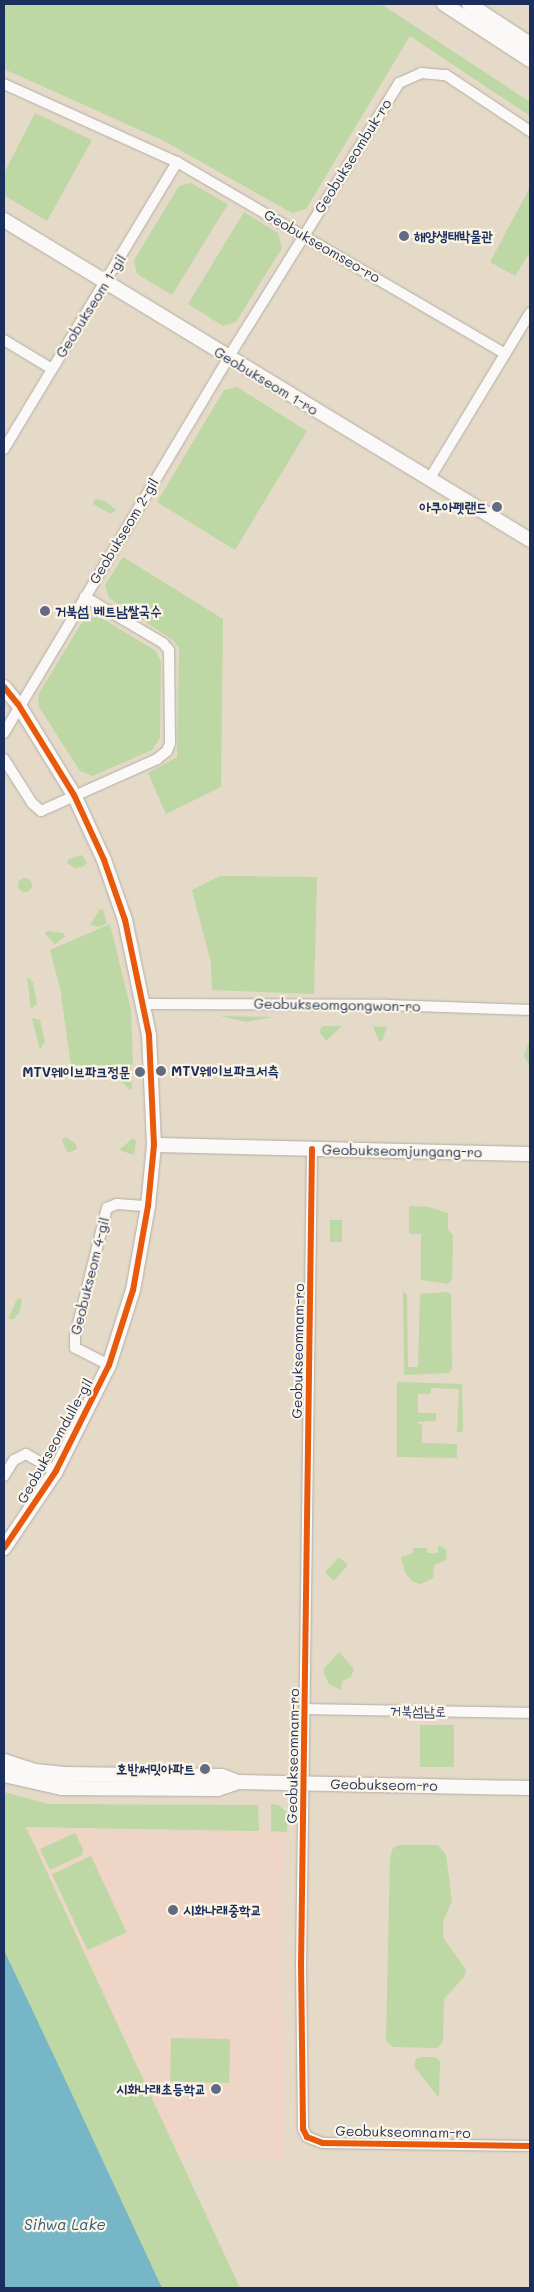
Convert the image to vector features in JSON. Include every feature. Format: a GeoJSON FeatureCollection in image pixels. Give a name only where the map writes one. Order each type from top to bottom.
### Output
{"type":"FeatureCollection","features":[{"type":"Feature","properties":{"kind":"street"},"geometry":{"type":"LineString","coordinates":[[444,4],[530,60]]}},
{"type":"Feature","properties":{"kind":"street"},"geometry":{"type":"LineString","coordinates":[[469,4],[530,44]]}},
{"type":"Feature","properties":{"kind":"street","name":"Geobukseombuk-ro"},"geometry":{"type":"LineString","coordinates":[[228,358],[392,91],[409,77],[430,73],[446,76],[530,131]]}},
{"type":"Feature","properties":{"kind":"street","name":"Geobukseomseo-ro"},"geometry":{"type":"LineString","coordinates":[[4,84],[177,162],[305,234],[505,354]]}},
{"type":"Feature","properties":{"kind":"street","name":"Geobukseom 1-gil"},"geometry":{"type":"LineString","coordinates":[[4,449],[177,162]]}},
{"type":"Feature","properties":{"kind":"street","name":"Geobukseom 1-ro"},"geometry":{"type":"LineString","coordinates":[[4,220],[530,540]]}},
{"type":"Feature","properties":{"kind":"street"},"geometry":{"type":"LineString","coordinates":[[430,478],[530,313]]}},
{"type":"Feature","properties":{"kind":"street"},"geometry":{"type":"LineString","coordinates":[[4,340],[52,369]]}},
{"type":"Feature","properties":{"kind":"street","name":"Geobukseom 2-gil"},"geometry":{"type":"LineString","coordinates":[[4,733],[18,704],[85,597],[228,358]]}},
{"type":"Feature","properties":{"kind":"street"},"geometry":{"type":"LineString","coordinates":[[4,759],[36,808],[46,810],[74,795],[157,759],[166,751],[170,743],[169,650],[164,643],[85,597]]}},
{"type":"Feature","properties":{"kind":"street","name":"Geobukseomdulle-gil"},"geometry":{"type":"LineString","coordinates":[[4,687],[18,704],[74,795],[104,860],[125,920],[145,1004],[150,1035],[154,1145],[148,1206],[132,1290],[109,1365],[56,1471],[4,1548]]}},
{"type":"Feature","properties":{"kind":"street","name":"Geobukseomgongwon-ro"},"geometry":{"type":"LineString","coordinates":[[145,1004],[387,1005],[530,1010]]}},
{"type":"Feature","properties":{"kind":"street","name":"Geobukseomjungang-ro"},"geometry":{"type":"LineString","coordinates":[[154,1145],[530,1154]]}},
{"type":"Feature","properties":{"kind":"street","name":"Geobukseomnam-ro"},"geometry":{"type":"LineString","coordinates":[[312,1149],[304,1783],[303,2129],[307,2137],[323,2143],[392,2146],[530,2146]]}},
{"type":"Feature","properties":{"kind":"street","name":"Geobukseom 4-gil"},"geometry":{"type":"LineString","coordinates":[[109,1365],[75,1348],[74,1336],[107,1208],[117,1204],[148,1206]]}},
{"type":"Feature","properties":{"kind":"street"},"geometry":{"type":"LineString","coordinates":[[4,1476],[14,1460],[26,1454],[56,1471]]}},
{"type":"Feature","properties":{"kind":"street","name":"거북섬남로"},"geometry":{"type":"LineString","coordinates":[[306,1709],[530,1713]]}},
{"type":"Feature","properties":{"kind":"street"},"geometry":{"type":"LineString","coordinates":[[4,1761],[35,1771],[62,1774],[222,1776],[238,1782]]}},
{"type":"Feature","properties":{"kind":"street"},"geometry":{"type":"LineString","coordinates":[[4,1775],[44,1786],[70,1788],[218,1789],[238,1782]]}},
{"type":"Feature","properties":{"kind":"street","name":"Geobukseom-ro"},"geometry":{"type":"LineString","coordinates":[[238,1782],[530,1788]]}},
{"type":"Feature","properties":{"kind":"shaded area"},"geometry":{"type":"Polygon","coordinates":[[[26,1827],[49,1830],[287,1832],[282,1882],[281,2001],[285,2020],[283,2160],[180,2158],[26,1827]]]}},
{"type":"Feature","properties":{"kind":"green space"},"geometry":{"type":"Polygon","coordinates":[[[4,4],[381,4],[530,102],[530,116],[410,36],[306,209],[292,213],[162,140],[4,69],[4,4]]]}},
{"type":"Feature","properties":{"kind":"green space"},"geometry":{"type":"Polygon","coordinates":[[[35,113],[92,140],[47,221],[4,195],[4,173],[35,113]]]}},
{"type":"Feature","properties":{"kind":"green space"},"geometry":{"type":"Polygon","coordinates":[[[191,183],[228,204],[172,295],[137,274],[134,260],[179,186],[191,183]]]}},
{"type":"Feature","properties":{"kind":"green space"},"geometry":{"type":"Polygon","coordinates":[[[530,187],[530,252],[515,276],[490,262],[530,187]]]}},
{"type":"Feature","properties":{"kind":"green space"},"geometry":{"type":"Polygon","coordinates":[[[244,212],[278,233],[282,248],[236,322],[223,326],[188,304],[244,212]]]}},
{"type":"Feature","properties":{"kind":"green space"},"geometry":{"type":"Polygon","coordinates":[[[237,387],[307,431],[235,550],[157,502],[224,390],[237,387]]]}},
{"type":"Feature","properties":{"kind":"green space"},"geometry":{"type":"Polygon","coordinates":[[[95,499],[105,501],[116,510],[111,514],[93,504],[95,499]]]}},
{"type":"Feature","properties":{"kind":"green space"},"geometry":{"type":"Polygon","coordinates":[[[123,557],[223,619],[221,787],[166,814],[148,773],[177,757],[179,648],[173,640],[109,598],[105,585],[123,557]]]}},
{"type":"Feature","properties":{"kind":"green space"},"geometry":{"type":"Polygon","coordinates":[[[98,616],[156,651],[161,662],[160,738],[152,750],[93,776],[80,771],[39,707],[38,695],[84,619],[98,616]]]}},
{"type":"Feature","properties":{"kind":"green space"},"geometry":{"type":"Polygon","coordinates":[[[82,855],[87,863],[83,867],[75,868],[67,863],[69,859],[82,855]]]}},
{"type":"Feature","properties":{"kind":"green space"},"geometry":{"type":"Polygon","coordinates":[[[220,876],[317,877],[314,994],[212,990],[211,963],[192,890],[220,876]]]}},
{"type":"Feature","properties":{"kind":"green space"},"geometry":{"type":"Polygon","coordinates":[[[22,878],[28,878],[32,885],[28,892],[22,892],[18,888],[18,882],[22,878]]]}},
{"type":"Feature","properties":{"kind":"green space"},"geometry":{"type":"Polygon","coordinates":[[[100,909],[103,910],[107,923],[99,927],[90,925],[100,909]]]}},
{"type":"Feature","properties":{"kind":"green space"},"geometry":{"type":"Polygon","coordinates":[[[110,924],[131,1010],[133,1065],[71,1065],[60,988],[50,950],[110,924]]]}},
{"type":"Feature","properties":{"kind":"green space"},"geometry":{"type":"Polygon","coordinates":[[[47,931],[63,933],[65,937],[55,944],[45,934],[47,931]]]}},
{"type":"Feature","properties":{"kind":"green space"},"geometry":{"type":"Polygon","coordinates":[[[27,977],[33,982],[37,1004],[31,1009],[27,977]]]}},
{"type":"Feature","properties":{"kind":"green space"},"geometry":{"type":"Polygon","coordinates":[[[220,1016],[272,1017],[246,1022],[220,1016]]]}},
{"type":"Feature","properties":{"kind":"green space"},"geometry":{"type":"Polygon","coordinates":[[[32,1018],[40,1020],[45,1042],[40,1050],[32,1018]]]}},
{"type":"Feature","properties":{"kind":"green space"},"geometry":{"type":"Polygon","coordinates":[[[323,1026],[342,1026],[326,1041],[319,1031],[323,1026]]]}},
{"type":"Feature","properties":{"kind":"green space"},"geometry":{"type":"Polygon","coordinates":[[[373,1026],[387,1027],[382,1041],[379,1041],[373,1026]]]}},
{"type":"Feature","properties":{"kind":"green space"},"geometry":{"type":"Polygon","coordinates":[[[530,1038],[530,1066],[524,1056],[530,1038]]]}},
{"type":"Feature","properties":{"kind":"green space"},"geometry":{"type":"Polygon","coordinates":[[[131,1067],[132,1088],[130,1090],[113,1073],[116,1069],[131,1067]]]}},
{"type":"Feature","properties":{"kind":"green space"},"geometry":{"type":"Polygon","coordinates":[[[73,1069],[90,1072],[92,1075],[76,1081],[71,1071],[73,1069]]]}},
{"type":"Feature","properties":{"kind":"green space"},"geometry":{"type":"Polygon","coordinates":[[[66,1137],[76,1144],[77,1149],[68,1153],[62,1140],[66,1137]]]}},
{"type":"Feature","properties":{"kind":"green space"},"geometry":{"type":"Polygon","coordinates":[[[133,1138],[136,1141],[134,1155],[119,1150],[133,1138]]]}},
{"type":"Feature","properties":{"kind":"green space"},"geometry":{"type":"Polygon","coordinates":[[[409,1206],[429,1207],[448,1213],[448,1229],[453,1236],[452,1279],[448,1284],[421,1280],[421,1234],[409,1234],[409,1206]]]}},
{"type":"Feature","properties":{"kind":"green space"},"geometry":{"type":"Polygon","coordinates":[[[330,1220],[342,1220],[342,1242],[330,1242],[330,1220]]]}},
{"type":"Feature","properties":{"kind":"green space"},"geometry":{"type":"Polygon","coordinates":[[[403,1291],[407,1295],[408,1367],[418,1367],[420,1294],[448,1292],[451,1295],[452,1369],[449,1373],[404,1375],[403,1291]]]}},
{"type":"Feature","properties":{"kind":"green space"},"geometry":{"type":"Polygon","coordinates":[[[22,1298],[20,1312],[14,1319],[8,1319],[17,1299],[22,1298]]]}},
{"type":"Feature","properties":{"kind":"green space"},"geometry":{"type":"Polygon","coordinates":[[[397,1382],[462,1384],[463,1431],[457,1433],[459,1389],[431,1388],[431,1394],[418,1394],[418,1413],[436,1413],[436,1421],[416,1422],[422,1425],[422,1443],[457,1444],[457,1458],[397,1457],[397,1382]]]}},
{"type":"Feature","properties":{"kind":"green space"},"geometry":{"type":"Polygon","coordinates":[[[438,1545],[447,1550],[446,1560],[434,1565],[433,1578],[421,1584],[413,1582],[405,1573],[401,1557],[413,1553],[413,1548],[427,1548],[427,1553],[438,1553],[438,1545]]]}},
{"type":"Feature","properties":{"kind":"green space"},"geometry":{"type":"Polygon","coordinates":[[[339,1557],[348,1565],[334,1581],[325,1573],[339,1557]]]}},
{"type":"Feature","properties":{"kind":"green space"},"geometry":{"type":"Polygon","coordinates":[[[339,1652],[354,1669],[351,1677],[342,1681],[341,1690],[329,1684],[323,1670],[339,1652]]]}},
{"type":"Feature","properties":{"kind":"green space"},"geometry":{"type":"Polygon","coordinates":[[[420,1725],[454,1725],[454,1767],[420,1767],[420,1725]]]}},
{"type":"Feature","properties":{"kind":"green space"},"geometry":{"type":"Polygon","coordinates":[[[4,1792],[48,1804],[258,1805],[259,1831],[26,1827],[240,2288],[162,2288],[4,1950],[4,1792]]]}},
{"type":"Feature","properties":{"kind":"green space"},"geometry":{"type":"Polygon","coordinates":[[[271,1804],[278,1805],[288,1813],[287,1832],[271,1831],[271,1804]]]}},
{"type":"Feature","properties":{"kind":"green space"},"geometry":{"type":"Polygon","coordinates":[[[75,1833],[83,1849],[82,1855],[50,1870],[40,1849],[75,1833]]]}},
{"type":"Feature","properties":{"kind":"green space"},"geometry":{"type":"Polygon","coordinates":[[[399,1845],[438,1845],[446,1855],[452,1901],[443,1922],[443,1937],[466,1970],[464,1977],[444,1999],[443,2041],[438,2048],[393,2047],[386,2041],[390,1858],[393,1848],[399,1845]]]}},
{"type":"Feature","properties":{"kind":"green space"},"geometry":{"type":"Polygon","coordinates":[[[91,1856],[126,1932],[88,1950],[52,1874],[91,1856]]]}},
{"type":"Feature","properties":{"kind":"green space"},"geometry":{"type":"Polygon","coordinates":[[[171,2038],[230,2039],[229,2083],[170,2082],[171,2038]]]}},
{"type":"Feature","properties":{"kind":"green space"},"geometry":{"type":"Polygon","coordinates":[[[435,2057],[440,2061],[439,2098],[414,2066],[416,2059],[435,2057]]]}},
{"type":"Feature","properties":{"kind":"water","name":"Sihwa Lake"},"geometry":{"type":"Polygon","coordinates":[[[4,1950],[63,2075],[162,2288],[4,2288],[4,1950]]]}},
{"type":"Feature","properties":{"kind":"cycle path"},"geometry":{"type":"LineString","coordinates":[[4,687],[18,704],[74,795],[104,860],[125,920],[149,1035],[154,1145],[148,1206],[133,1290],[109,1365],[56,1471],[4,1548]]}},
{"type":"Feature","properties":{"kind":"cycle path"},"geometry":{"type":"LineString","coordinates":[[312,1149],[301,1963],[303,2129],[307,2137],[323,2143],[530,2146]]}},
{"type":"Feature","properties":{"kind":"place","name":"해양생태박물관"},"geometry":{"type":"Point","coordinates":[404,236]}},
{"type":"Feature","properties":{"kind":"place","name":"아쿠아펫랜드"},"geometry":{"type":"Point","coordinates":[497,507]}},
{"type":"Feature","properties":{"kind":"place","name":"거북섬 베트남쌀국수"},"geometry":{"type":"Point","coordinates":[45,611]}},
{"type":"Feature","properties":{"kind":"place","name":"MTV웨이브파크서측"},"geometry":{"type":"Point","coordinates":[161,1071]}},
{"type":"Feature","properties":{"kind":"place","name":"MTV웨이브파크정문"},"geometry":{"type":"Point","coordinates":[140,1072]}},
{"type":"Feature","properties":{"kind":"place","name":"호반써밋아파트"},"geometry":{"type":"Point","coordinates":[205,1769]}},
{"type":"Feature","properties":{"kind":"place","name":"시화나래중학교"},"geometry":{"type":"Point","coordinates":[173,1910]}},
{"type":"Feature","properties":{"kind":"place","name":"시화나래초등학교"},"geometry":{"type":"Point","coordinates":[216,2089]}}]}
